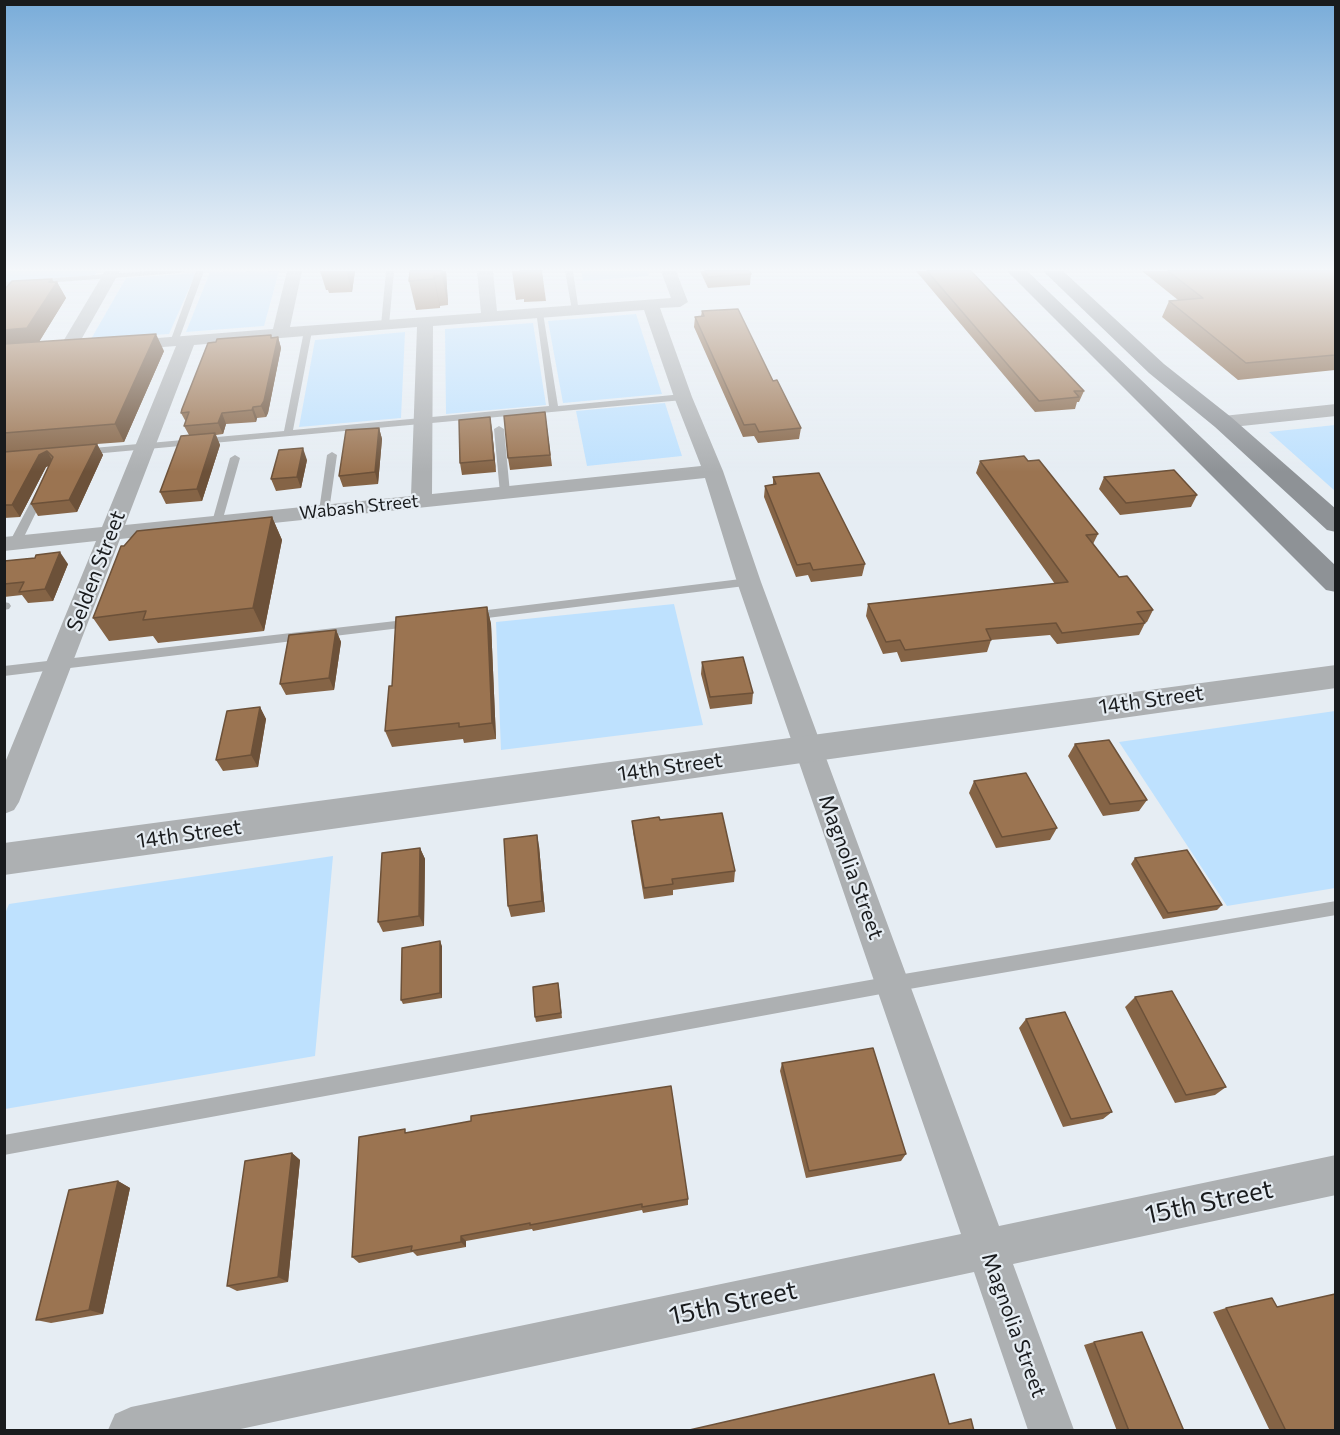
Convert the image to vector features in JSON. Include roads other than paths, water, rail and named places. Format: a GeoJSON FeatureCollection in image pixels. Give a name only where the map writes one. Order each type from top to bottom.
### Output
{"type":"FeatureCollection","features":[{"type":"Feature","properties":{"kind":"main road"},"geometry":{"type":"LineString","coordinates":[[1085,339],[1105,346],[1117,347],[1124,344],[1122,338]]}},
{"type":"Feature","properties":{"kind":"main road"},"geometry":{"type":"LineString","coordinates":[[1124,338],[1202,408],[1223,422],[1333,519]]}},
{"type":"Feature","properties":{"kind":"main road"},"geometry":{"type":"LineString","coordinates":[[1085,339],[1335,583]]}},
{"type":"Feature","properties":{"kind":"main road"},"geometry":{"type":"LineString","coordinates":[[1126,378],[1138,369],[1150,369],[1165,375]]}},
{"type":"Feature","properties":{"kind":"street"},"geometry":{"type":"LineString","coordinates":[[67,350],[74,338]]}},
{"type":"Feature","properties":{"kind":"street"},"geometry":{"type":"LineString","coordinates":[[46,352],[219,338]]}},
{"type":"Feature","properties":{"kind":"street"},"geometry":{"type":"LineString","coordinates":[[421,500],[425,338]]}},
{"type":"Feature","properties":{"kind":"street","name":"Magnolia Street"},"geometry":{"type":"LineString","coordinates":[[672,338],[683,397],[713,471],[749,582],[1051,1431]]}},
{"type":"Feature","properties":{"kind":"street","name":"Selden Street"},"geometry":{"type":"LineString","coordinates":[[4,802],[146,446],[181,341]]}},
{"type":"Feature","properties":{"kind":"street"},"geometry":{"type":"LineString","coordinates":[[1223,422],[1335,410]]}},
{"type":"Feature","properties":{"kind":"street","name":"Wabash Street"},"geometry":{"type":"LineString","coordinates":[[10,543],[713,471]]}},
{"type":"Feature","properties":{"kind":"street","name":"14th Street"},"geometry":{"type":"LineString","coordinates":[[4,859],[1335,676]]}},
{"type":"Feature","properties":{"kind":"street","name":"15th Street"},"geometry":{"type":"LineString","coordinates":[[131,1431],[1335,1175]]}},
{"type":"Feature","properties":{"kind":"lane"},"geometry":{"type":"LineString","coordinates":[[288,433],[307,338]]}},
{"type":"Feature","properties":{"kind":"lane"},"geometry":{"type":"LineString","coordinates":[[543,338],[554,409]]}},
{"type":"Feature","properties":{"kind":"lane"},"geometry":{"type":"LineString","coordinates":[[75,452],[683,397]]}},
{"type":"Feature","properties":{"kind":"lane"},"geometry":{"type":"LineString","coordinates":[[499,429],[505,493]]}},
{"type":"Feature","properties":{"kind":"lane"},"geometry":{"type":"LineString","coordinates":[[324,511],[332,455]]}},
{"type":"Feature","properties":{"kind":"lane"},"geometry":{"type":"LineString","coordinates":[[218,522],[235,458]]}},
{"type":"Feature","properties":{"kind":"lane"},"geometry":{"type":"LineString","coordinates":[[10,543],[47,479]]}},
{"type":"Feature","properties":{"kind":"lane"},"geometry":{"type":"LineString","coordinates":[[464,617],[749,582]]}},
{"type":"Feature","properties":{"kind":"lane"},"geometry":{"type":"LineString","coordinates":[[4,671],[428,621]]}},
{"type":"Feature","properties":{"kind":"lane"},"geometry":{"type":"LineString","coordinates":[[4,1145],[892,984],[1335,908]]}}]}
